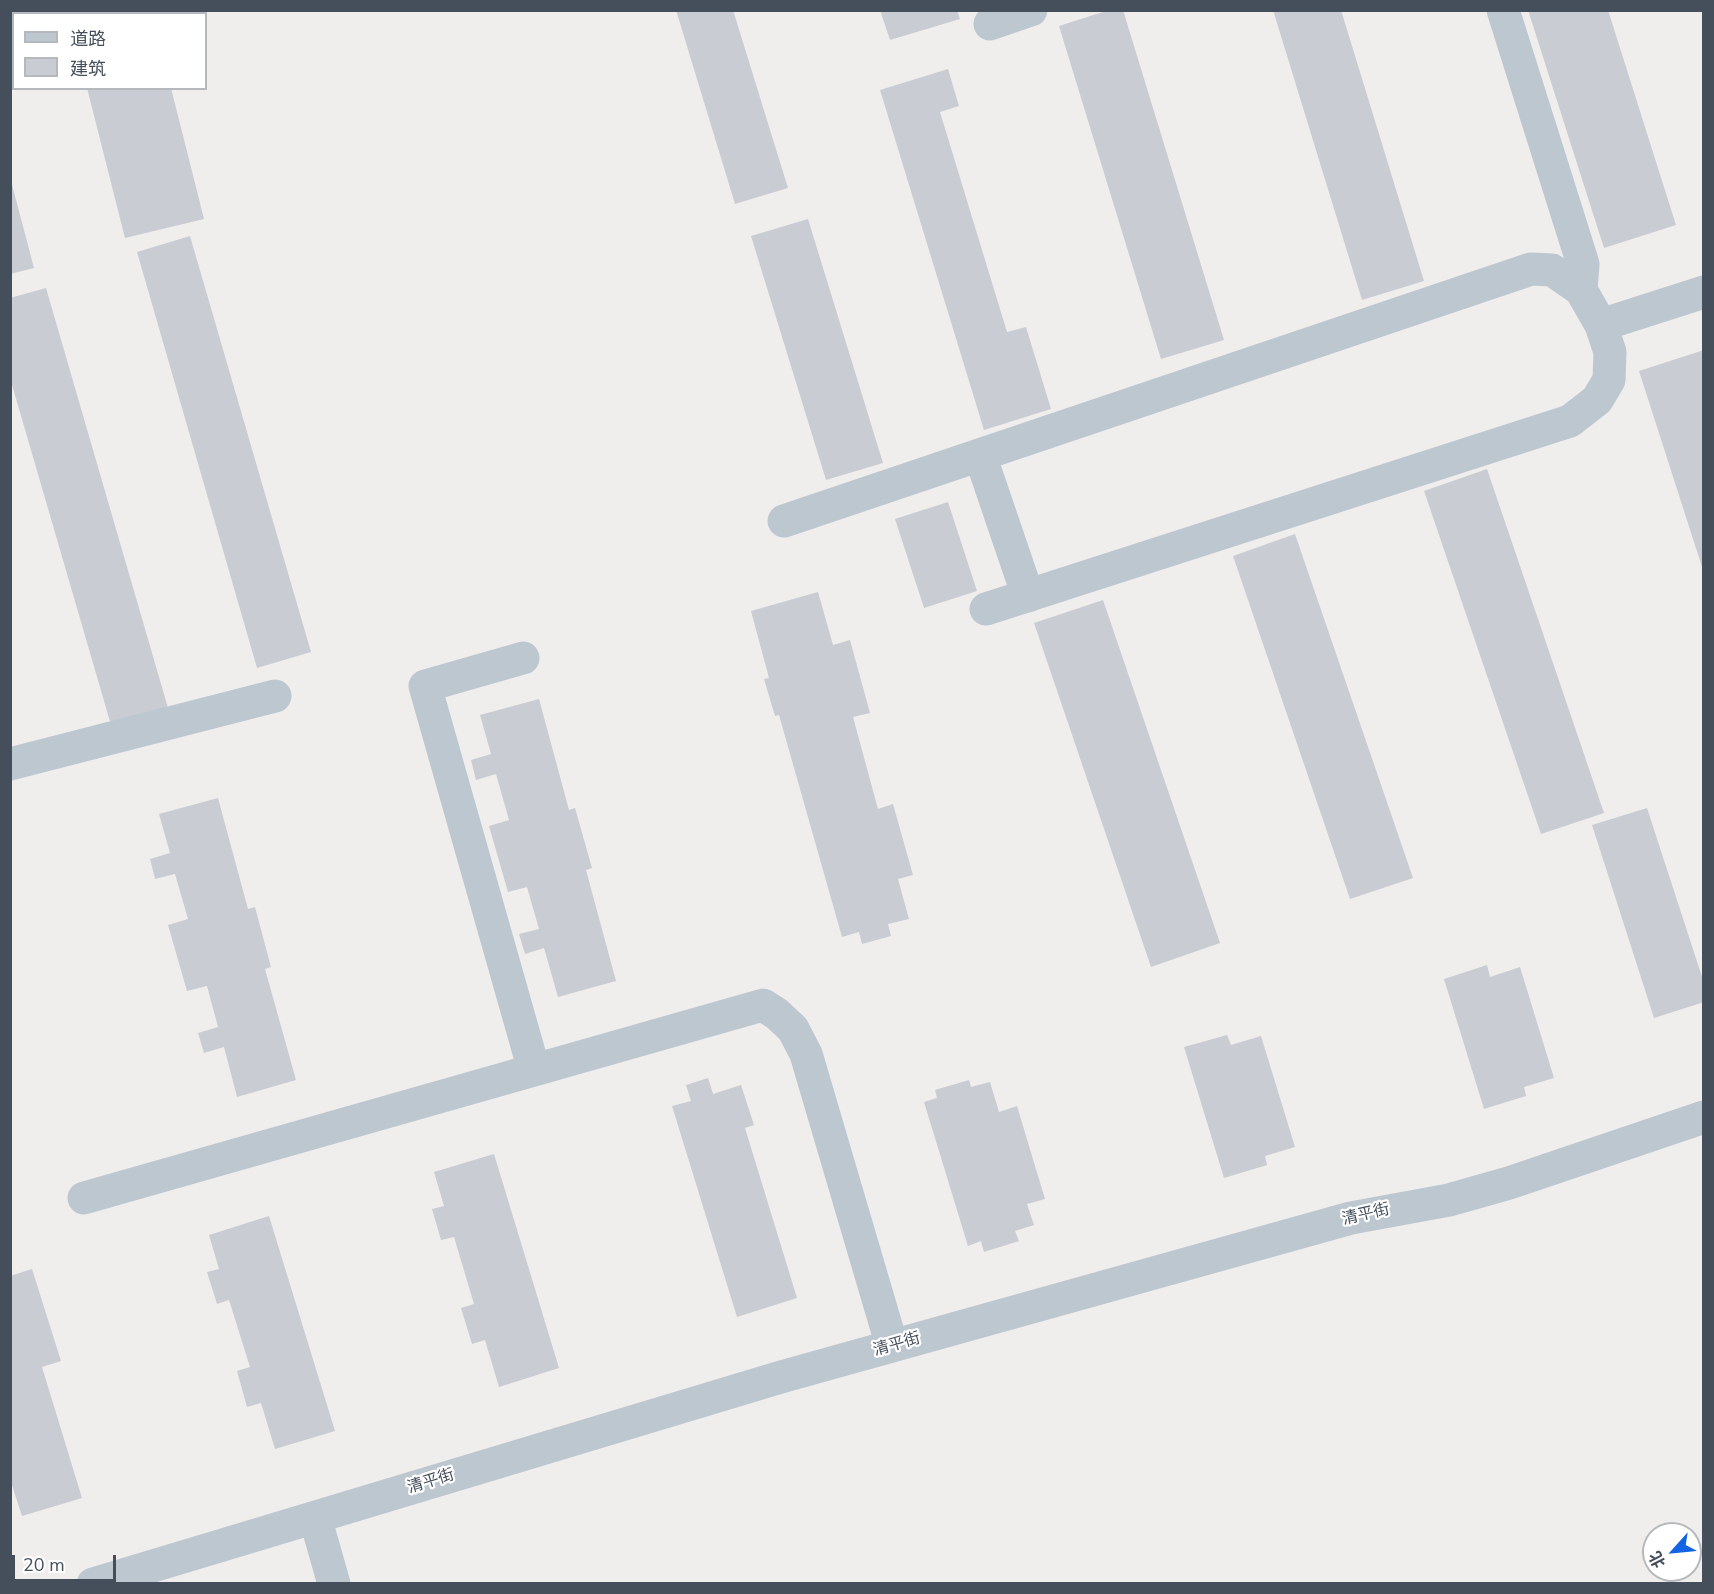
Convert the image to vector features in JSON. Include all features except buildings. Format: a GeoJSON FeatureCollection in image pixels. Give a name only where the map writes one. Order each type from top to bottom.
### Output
{"type":"FeatureCollection","features":[{"type":"Feature","properties":{"kind":"street"},"geometry":{"type":"LineString","coordinates":[[990,24],[1031,10]]}},
{"type":"Feature","properties":{"kind":"street"},"geometry":{"type":"LineString","coordinates":[[1503,10],[1582,264],[1581,290]]}},
{"type":"Feature","properties":{"kind":"street"},"geometry":{"type":"LineString","coordinates":[[784,521],[1531,269],[1552,270],[1581,290],[1601,325],[1610,352],[1609,380],[1597,400],[1570,421],[986,609]]}},
{"type":"Feature","properties":{"kind":"street"},"geometry":{"type":"LineString","coordinates":[[1601,325],[1704,292]]}},
{"type":"Feature","properties":{"kind":"street"},"geometry":{"type":"LineString","coordinates":[[980,455],[1028,596]]}},
{"type":"Feature","properties":{"kind":"street"},"geometry":{"type":"LineString","coordinates":[[523,658],[424,686],[534,1070]]}},
{"type":"Feature","properties":{"kind":"street"},"geometry":{"type":"LineString","coordinates":[[10,764],[275,696]]}},
{"type":"Feature","properties":{"kind":"street"},"geometry":{"type":"LineString","coordinates":[[84,1198],[763,1005],[793,1029],[806,1054],[892,1346]]}},
{"type":"Feature","properties":{"kind":"street","name":"清平街"},"geometry":{"type":"LineString","coordinates":[[93,1584],[770,1380],[1352,1218],[1449,1200],[1509,1183],[1704,1117]]}},
{"type":"Feature","properties":{"kind":"street"},"geometry":{"type":"LineString","coordinates":[[315,1517],[334,1584]]}}]}
